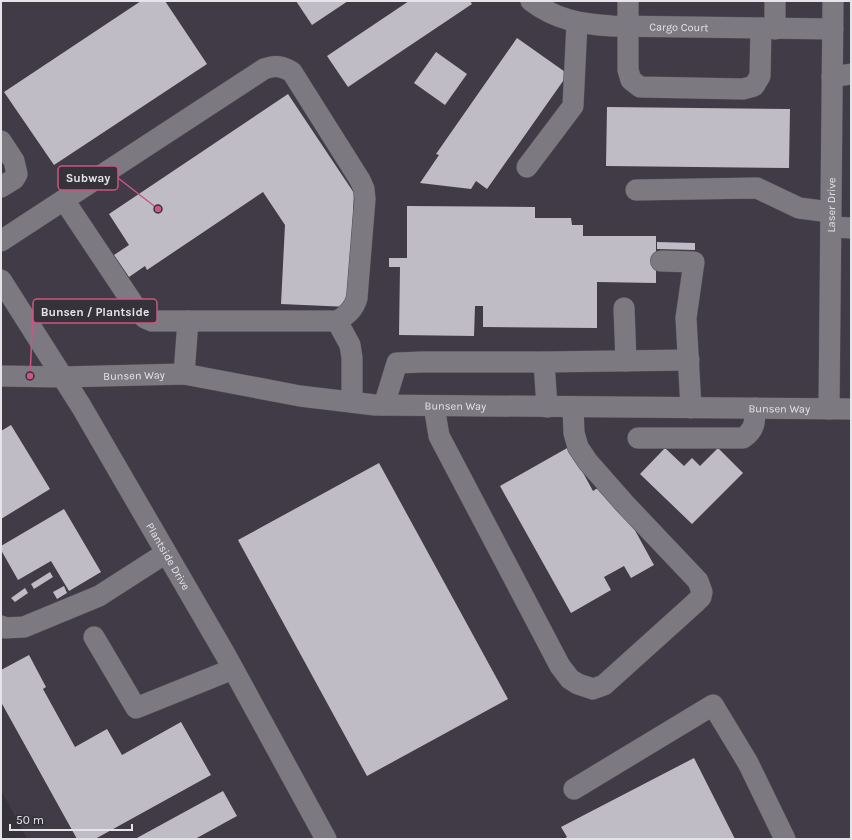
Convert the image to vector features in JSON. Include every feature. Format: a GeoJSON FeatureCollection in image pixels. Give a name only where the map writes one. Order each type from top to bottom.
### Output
{"type":"FeatureCollection","features":[{"type":"Feature","properties":{"kind":"street","name":"Cargo Court"},"geometry":{"type":"LineString","coordinates":[[530,1],[551,14],[585,25],[628,27],[833,29]]}},
{"type":"Feature","properties":{"kind":"street"},"geometry":{"type":"LineString","coordinates":[[628,1],[628,70],[631,80],[640,88],[743,90],[754,86],[760,76],[768,29],[775,1]]}},
{"type":"Feature","properties":{"kind":"street","name":"Laser Drive"},"geometry":{"type":"LineString","coordinates":[[829,409],[830,219],[842,76],[833,29],[833,1]]}},
{"type":"Feature","properties":{"kind":"street"},"geometry":{"type":"LineString","coordinates":[[527,167],[573,106],[577,23]]}},
{"type":"Feature","properties":{"kind":"street"},"geometry":{"type":"LineString","coordinates":[[1,242],[64,200],[264,69],[274,66],[283,67],[292,72],[360,180],[364,189],[365,199],[357,298],[355,306],[346,316],[337,321],[152,321],[145,318],[138,312],[64,200]]}},
{"type":"Feature","properties":{"kind":"street"},"geometry":{"type":"LineString","coordinates":[[1,141],[14,161],[17,174],[14,179],[1,187]]}},
{"type":"Feature","properties":{"kind":"street"},"geometry":{"type":"LineString","coordinates":[[636,190],[756,188],[799,208],[851,228]]}},
{"type":"Feature","properties":{"kind":"street"},"geometry":{"type":"LineString","coordinates":[[661,261],[694,262],[686,318],[692,408]]}},
{"type":"Feature","properties":{"kind":"street","name":"Plantside Drive"},"geometry":{"type":"LineString","coordinates":[[1,280],[81,406],[233,669],[326,839]]}},
{"type":"Feature","properties":{"kind":"street"},"geometry":{"type":"LineString","coordinates":[[624,308],[626,361]]}},
{"type":"Feature","properties":{"kind":"street"},"geometry":{"type":"LineString","coordinates":[[184,374],[188,321]]}},
{"type":"Feature","properties":{"kind":"street"},"geometry":{"type":"LineString","coordinates":[[337,321],[350,346],[352,358],[352,402]]}},
{"type":"Feature","properties":{"kind":"street"},"geometry":{"type":"LineString","coordinates":[[384,405],[397,363],[689,360]]}},
{"type":"Feature","properties":{"kind":"street"},"geometry":{"type":"LineString","coordinates":[[544,362],[547,406]]}},
{"type":"Feature","properties":{"kind":"street","name":"Bunsen Way"},"geometry":{"type":"LineString","coordinates":[[1,376],[62,377],[184,374],[300,396],[384,405],[851,409]]}},
{"type":"Feature","properties":{"kind":"street"},"geometry":{"type":"LineString","coordinates":[[434,406],[439,436],[560,666],[570,679],[578,684],[593,689],[604,685],[695,603],[702,592],[698,581],[656,538],[588,462],[578,448],[574,434],[573,407]]}},
{"type":"Feature","properties":{"kind":"street"},"geometry":{"type":"LineString","coordinates":[[638,438],[743,438],[750,433],[755,425],[755,408]]}},
{"type":"Feature","properties":{"kind":"street"},"geometry":{"type":"LineString","coordinates":[[1,626],[4,628],[24,627],[98,596],[166,553]]}},
{"type":"Feature","properties":{"kind":"street"},"geometry":{"type":"LineString","coordinates":[[94,637],[136,708],[233,669]]}},
{"type":"Feature","properties":{"kind":"street"},"geometry":{"type":"LineString","coordinates":[[574,789],[713,705],[748,763],[785,839]]}},
{"type":"Feature","properties":{"kind":"shaded area"},"geometry":{"type":"Polygon","coordinates":[[[1,1],[851,1],[851,839],[27,839],[1,790],[1,1]]]}},
{"type":"Feature","properties":{"kind":"building"},"geometry":{"type":"Polygon","coordinates":[[[141,1],[165,1],[207,64],[54,165],[4,92],[141,1]]]}},
{"type":"Feature","properties":{"kind":"building"},"geometry":{"type":"Polygon","coordinates":[[[296,1],[348,1],[312,25],[296,1]]]}},
{"type":"Feature","properties":{"kind":"building"},"geometry":{"type":"Polygon","coordinates":[[[409,1],[470,1],[472,4],[348,87],[327,56],[409,1]]]}},
{"type":"Feature","properties":{"kind":"building"},"geometry":{"type":"Polygon","coordinates":[[[517,38],[568,74],[487,189],[476,181],[471,189],[420,183],[439,155],[436,154],[517,38]]]}},
{"type":"Feature","properties":{"kind":"building"},"geometry":{"type":"Polygon","coordinates":[[[436,52],[467,74],[445,105],[414,83],[436,52]]]}},
{"type":"Feature","properties":{"kind":"building"},"geometry":{"type":"Polygon","coordinates":[[[288,94],[354,193],[349,307],[281,304],[285,225],[263,192],[147,270],[145,266],[129,277],[114,255],[129,245],[109,214],[288,94]]]}},
{"type":"Feature","properties":{"kind":"building"},"geometry":{"type":"Polygon","coordinates":[[[607,107],[790,109],[789,168],[606,166],[607,107]]]}},
{"type":"Feature","properties":{"kind":"building"},"geometry":{"type":"Polygon","coordinates":[[[407,206],[535,207],[535,218],[571,218],[572,225],[583,225],[583,236],[656,236],[656,283],[597,282],[597,328],[483,327],[483,306],[475,306],[474,336],[399,335],[400,267],[389,267],[389,258],[407,258],[407,206]]]}},
{"type":"Feature","properties":{"kind":"building"},"geometry":{"type":"Polygon","coordinates":[[[657,242],[695,243],[695,250],[657,249],[657,242]]]}},
{"type":"Feature","properties":{"kind":"building"},"geometry":{"type":"Polygon","coordinates":[[[11,425],[50,489],[1,519],[1,431],[11,425]]]}},
{"type":"Feature","properties":{"kind":"building"},"geometry":{"type":"Polygon","coordinates":[[[569,447],[593,491],[604,484],[620,503],[654,565],[631,578],[624,566],[604,577],[611,590],[571,613],[500,486],[569,447]]]}},
{"type":"Feature","properties":{"kind":"building"},"geometry":{"type":"Polygon","coordinates":[[[665,448],[684,466],[692,458],[700,466],[718,448],[743,473],[692,524],[640,474],[665,448]]]}},
{"type":"Feature","properties":{"kind":"building"},"geometry":{"type":"Polygon","coordinates":[[[379,463],[508,699],[367,776],[238,540],[379,463]]]}},
{"type":"Feature","properties":{"kind":"building"},"geometry":{"type":"Polygon","coordinates":[[[64,509],[101,572],[69,591],[51,561],[18,580],[1,550],[1,546],[64,509]]]}},
{"type":"Feature","properties":{"kind":"building"},"geometry":{"type":"Polygon","coordinates":[[[50,572],[53,577],[34,589],[31,584],[50,572]]]}},
{"type":"Feature","properties":{"kind":"building"},"geometry":{"type":"Polygon","coordinates":[[[64,586],[67,593],[57,599],[53,592],[64,586]]]}},
{"type":"Feature","properties":{"kind":"building"},"geometry":{"type":"Polygon","coordinates":[[[25,588],[28,593],[15,602],[11,598],[25,588]]]}},
{"type":"Feature","properties":{"kind":"building"},"geometry":{"type":"Polygon","coordinates":[[[29,655],[46,687],[43,689],[75,747],[107,729],[122,755],[181,722],[211,775],[95,839],[77,839],[1,702],[1,670],[29,655]]]}},
{"type":"Feature","properties":{"kind":"building"},"geometry":{"type":"Polygon","coordinates":[[[694,758],[735,839],[564,839],[567,837],[561,827],[694,758]]]}},
{"type":"Feature","properties":{"kind":"building"},"geometry":{"type":"Polygon","coordinates":[[[223,791],[237,816],[195,839],[135,839],[223,791]]]}},
{"type":"Feature","properties":{"kind":"place","name":"Subway"},"geometry":{"type":"Point","coordinates":[158,209]}},
{"type":"Feature","properties":{"kind":"place","name":"Bunsen / Plantside"},"geometry":{"type":"Point","coordinates":[30,376]}}]}
